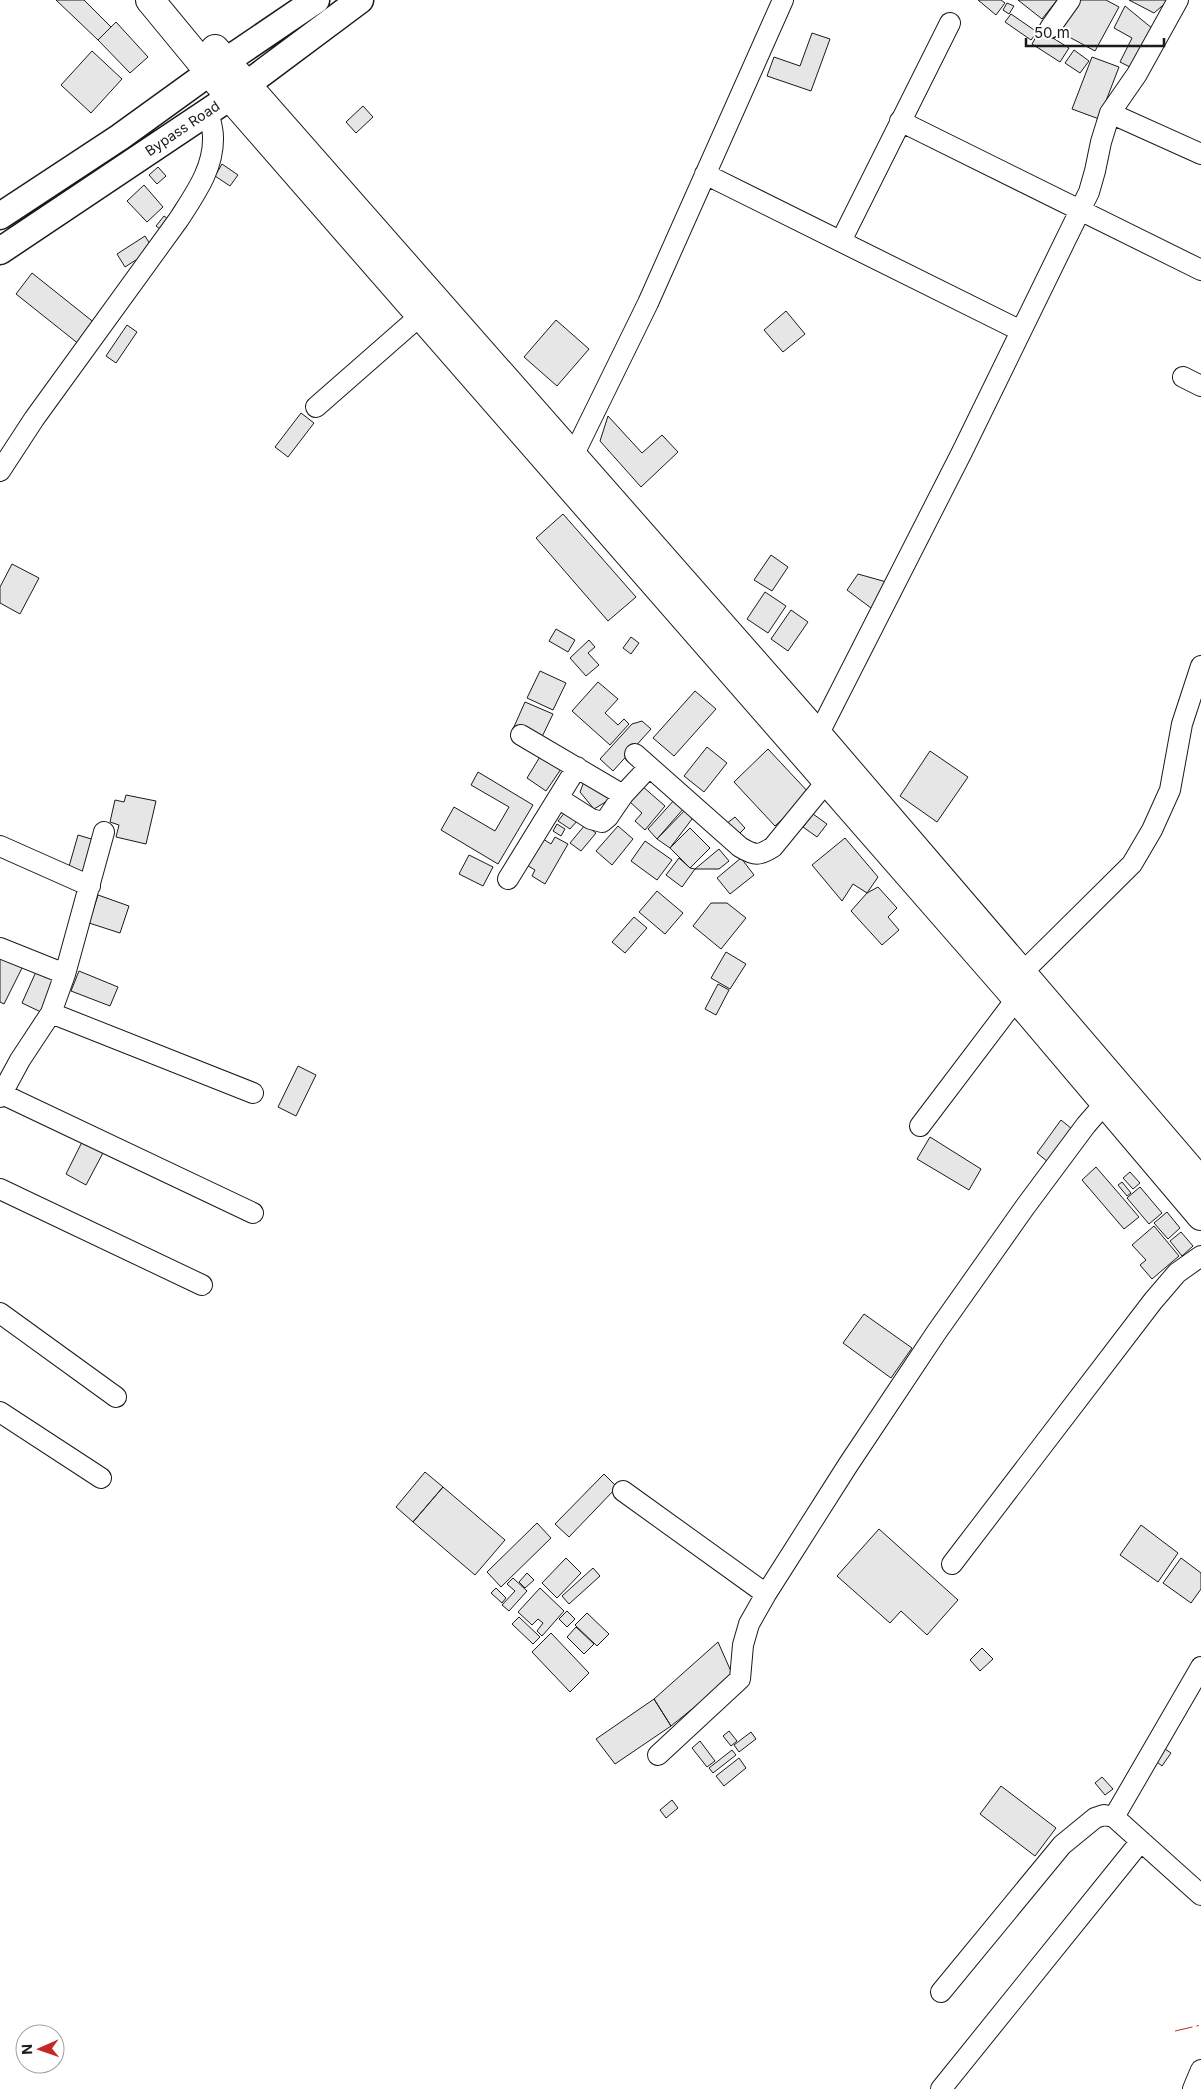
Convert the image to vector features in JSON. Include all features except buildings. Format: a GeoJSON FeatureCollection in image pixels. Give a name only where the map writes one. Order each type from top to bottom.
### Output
{"type":"FeatureCollection","features":[{"type":"Feature","properties":{"kind":"highway"},"geometry":{"type":"LineString","coordinates":[[150,0],[218,67]]}},
{"type":"Feature","properties":{"kind":"highway"},"geometry":{"type":"LineString","coordinates":[[174,0],[218,67],[228,98],[421,315],[827,781],[1201,1182]]}},
{"type":"Feature","properties":{"kind":"highway"},"geometry":{"type":"LineString","coordinates":[[228,98],[572,458],[818,735],[1019,986],[1106,1102],[1201,1216]]}},
{"type":"Feature","properties":{"kind":"main road","name":"Bypass Road"},"geometry":{"type":"LineString","coordinates":[[0,216],[120,137],[316,0]]}},
{"type":"Feature","properties":{"kind":"main road","name":"Bypass Road"},"geometry":{"type":"LineString","coordinates":[[0,251],[228,98],[360,0]]}},
{"type":"Feature","properties":{"kind":"street"},"geometry":{"type":"LineString","coordinates":[[572,458],[648,303],[783,0]]}},
{"type":"Feature","properties":{"kind":"street"},"geometry":{"type":"LineString","coordinates":[[1050,28],[1070,0]]}},
{"type":"Feature","properties":{"kind":"street"},"geometry":{"type":"LineString","coordinates":[[818,735],[962,452],[1080,210],[1093,178],[1100,142],[1110,113],[1137,74],[1178,0]]}},
{"type":"Feature","properties":{"kind":"street"},"geometry":{"type":"LineString","coordinates":[[841,241],[950,23]]}},
{"type":"Feature","properties":{"kind":"street"},"geometry":{"type":"LineString","coordinates":[[0,471],[34,419],[202,185],[210,161],[213,138],[228,98]]}},
{"type":"Feature","properties":{"kind":"street"},"geometry":{"type":"LineString","coordinates":[[1110,113],[1201,154]]}},
{"type":"Feature","properties":{"kind":"street"},"geometry":{"type":"LineString","coordinates":[[900,120],[1201,270]]}},
{"type":"Feature","properties":{"kind":"street"},"geometry":{"type":"LineString","coordinates":[[705,174],[1021,331]]}},
{"type":"Feature","properties":{"kind":"street"},"geometry":{"type":"LineString","coordinates":[[316,407],[421,315]]}},
{"type":"Feature","properties":{"kind":"street"},"geometry":{"type":"LineString","coordinates":[[1183,377],[1201,386]]}},
{"type":"Feature","properties":{"kind":"street"},"geometry":{"type":"LineString","coordinates":[[920,1126],[1019,986],[1132,864],[1152,830],[1170,790],[1182,724],[1201,666]]}},
{"type":"Feature","properties":{"kind":"street"},"geometry":{"type":"LineString","coordinates":[[520,735],[623,795]]}},
{"type":"Feature","properties":{"kind":"street"},"geometry":{"type":"LineString","coordinates":[[558,798],[590,819],[602,822],[608,817],[623,795],[642,761],[740,847],[751,854],[762,854],[774,848],[827,781]]}},
{"type":"Feature","properties":{"kind":"street"},"geometry":{"type":"LineString","coordinates":[[508,879],[577,767]]}},
{"type":"Feature","properties":{"kind":"street"},"geometry":{"type":"LineString","coordinates":[[104,832],[65,974],[51,1013],[20,1060],[1,1096],[253,1213]]}},
{"type":"Feature","properties":{"kind":"street"},"geometry":{"type":"LineString","coordinates":[[0,846],[90,886]]}},
{"type":"Feature","properties":{"kind":"street"},"geometry":{"type":"LineString","coordinates":[[0,948],[65,974]]}},
{"type":"Feature","properties":{"kind":"street"},"geometry":{"type":"LineString","coordinates":[[51,1013],[253,1093]]}},
{"type":"Feature","properties":{"kind":"street"},"geometry":{"type":"LineString","coordinates":[[658,1755],[740,1679],[743,1645],[749,1624],[848,1464],[1025,1207],[1086,1125],[1106,1102]]}},
{"type":"Feature","properties":{"kind":"street"},"geometry":{"type":"LineString","coordinates":[[0,1189],[202,1285]]}},
{"type":"Feature","properties":{"kind":"street"},"geometry":{"type":"LineString","coordinates":[[952,1564],[1154,1301],[1177,1273],[1201,1256]]}},
{"type":"Feature","properties":{"kind":"street"},"geometry":{"type":"LineString","coordinates":[[0,1313],[116,1397]]}},
{"type":"Feature","properties":{"kind":"street"},"geometry":{"type":"LineString","coordinates":[[0,1412],[101,1478]]}},
{"type":"Feature","properties":{"kind":"street"},"geometry":{"type":"LineString","coordinates":[[623,1490],[766,1594]]}},
{"type":"Feature","properties":{"kind":"street"},"geometry":{"type":"LineString","coordinates":[[1114,1817],[1201,1667]]}},
{"type":"Feature","properties":{"kind":"street"},"geometry":{"type":"LineString","coordinates":[[941,1992],[1062,1845],[1095,1818],[1104,1815],[1114,1817],[1201,1895]]}},
{"type":"Feature","properties":{"kind":"street"},"geometry":{"type":"LineString","coordinates":[[941,2089],[1141,1841]]}},
{"type":"Feature","properties":{"kind":"street"},"geometry":{"type":"LineString","coordinates":[[1193,2089],[1201,2070]]}},
{"type":"Feature","properties":{"kind":"power"},"geometry":{"type":"LineString","coordinates":[[1175,2031],[1201,2025]]}}]}
